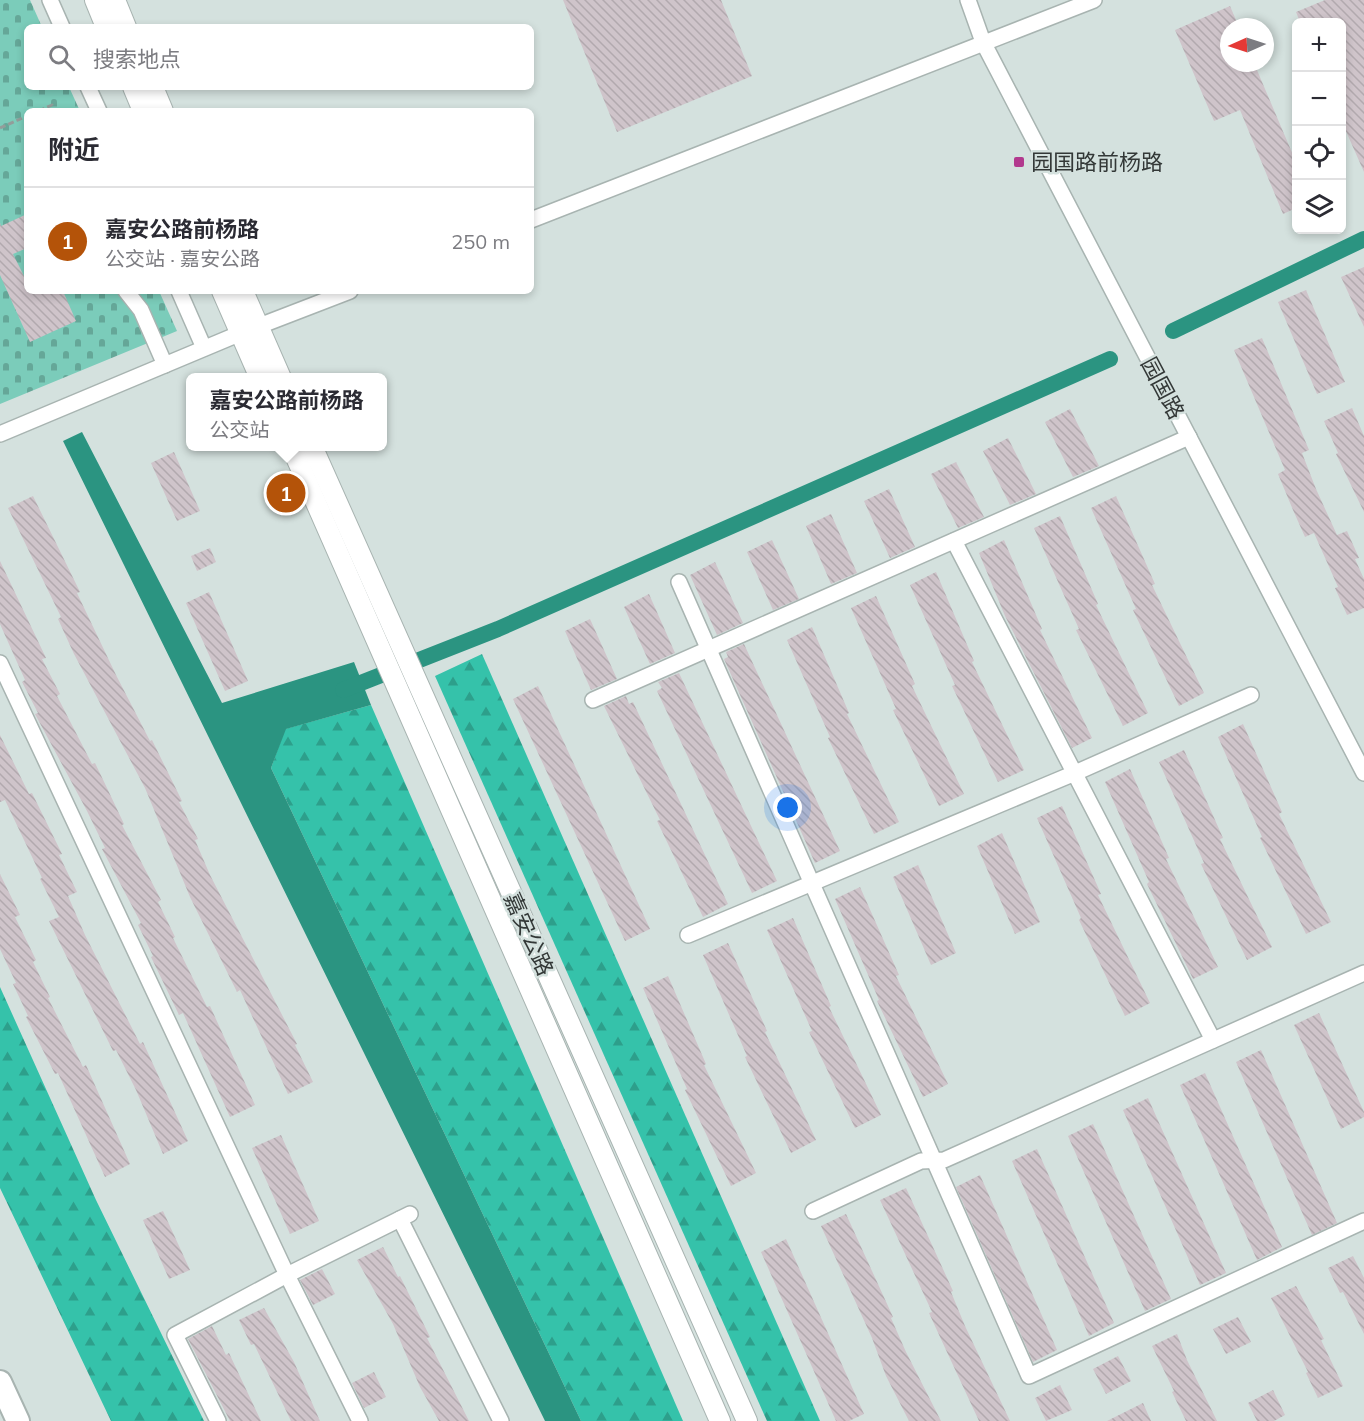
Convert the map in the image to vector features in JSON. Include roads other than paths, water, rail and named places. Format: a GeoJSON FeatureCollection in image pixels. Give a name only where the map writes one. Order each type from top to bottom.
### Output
{"type":"FeatureCollection","features":[{"type":"Feature","properties":{"kind":"highway"},"geometry":{"type":"LineString","coordinates":[[0,1382],[18,1421]]}},
{"type":"Feature","properties":{"kind":"main road"},"geometry":{"type":"LineString","coordinates":[[94,0],[105,24]]}},
{"type":"Feature","properties":{"kind":"main road"},"geometry":{"type":"LineString","coordinates":[[114,0],[125,24]]}},
{"type":"Feature","properties":{"kind":"main road"},"geometry":{"type":"LineString","coordinates":[[134,90],[142,108]]}},
{"type":"Feature","properties":{"kind":"main road"},"geometry":{"type":"LineString","coordinates":[[154,90],[162,108]]}},
{"type":"Feature","properties":{"kind":"main road"},"geometry":{"type":"LineString","coordinates":[[224,294],[278,373]]}},
{"type":"Feature","properties":{"kind":"main road"},"geometry":{"type":"LineString","coordinates":[[244,294],[259,373]]}},
{"type":"Feature","properties":{"kind":"main road","name":"嘉安公路"},"geometry":{"type":"LineString","coordinates":[[293,451],[720,1421]]}},
{"type":"Feature","properties":{"kind":"main road","name":"嘉安公路"},"geometry":{"type":"LineString","coordinates":[[314,451],[747,1421]]}},
{"type":"Feature","properties":{"kind":"street"},"geometry":{"type":"LineString","coordinates":[[50,0],[61,24]]}},
{"type":"Feature","properties":{"kind":"street","name":"园国路"},"geometry":{"type":"LineString","coordinates":[[968,0],[983,42],[1364,773]]}},
{"type":"Feature","properties":{"kind":"street"},"geometry":{"type":"LineString","coordinates":[[534,219],[1094,0]]}},
{"type":"Feature","properties":{"kind":"street"},"geometry":{"type":"LineString","coordinates":[[89,90],[98,108]]}},
{"type":"Feature","properties":{"kind":"street"},"geometry":{"type":"LineString","coordinates":[[128,294],[141,310],[165,365]]}},
{"type":"Feature","properties":{"kind":"street"},"geometry":{"type":"LineString","coordinates":[[180,294],[204,348]]}},
{"type":"Feature","properties":{"kind":"street"},"geometry":{"type":"LineString","coordinates":[[0,434],[204,348],[342,294]]}},
{"type":"Feature","properties":{"kind":"street"},"geometry":{"type":"LineString","coordinates":[[593,700],[1189,437]]}},
{"type":"Feature","properties":{"kind":"street"},"geometry":{"type":"LineString","coordinates":[[954,541],[1213,1040]]}},
{"type":"Feature","properties":{"kind":"street"},"geometry":{"type":"LineString","coordinates":[[679,582],[1029,1376],[1364,1221]]}},
{"type":"Feature","properties":{"kind":"street"},"geometry":{"type":"LineString","coordinates":[[0,663],[286,1275],[360,1421]]}},
{"type":"Feature","properties":{"kind":"street"},"geometry":{"type":"LineString","coordinates":[[688,935],[1075,773],[1251,695]]}},
{"type":"Feature","properties":{"kind":"street"},"geometry":{"type":"LineString","coordinates":[[813,1211],[921,1161],[944,1160],[1364,973]]}},
{"type":"Feature","properties":{"kind":"street"},"geometry":{"type":"LineString","coordinates":[[218,1421],[175,1335],[286,1275],[405,1217],[501,1421]]}},
{"type":"Feature","properties":{"kind":"waterway"},"geometry":{"type":"LineString","coordinates":[[1173,331],[1364,239]]}},
{"type":"Feature","properties":{"kind":"waterway"},"geometry":{"type":"LineString","coordinates":[[343,690],[498,629],[1110,359]]}},
{"type":"Feature","properties":{"kind":"place","name":"园国路前杨路"},"geometry":{"type":"Point","coordinates":[1019,162]}},
{"type":"Feature","properties":{"kind":"place","name":"嘉安公路前杨路"},"geometry":{"type":"Point","coordinates":[286,493]}}]}
